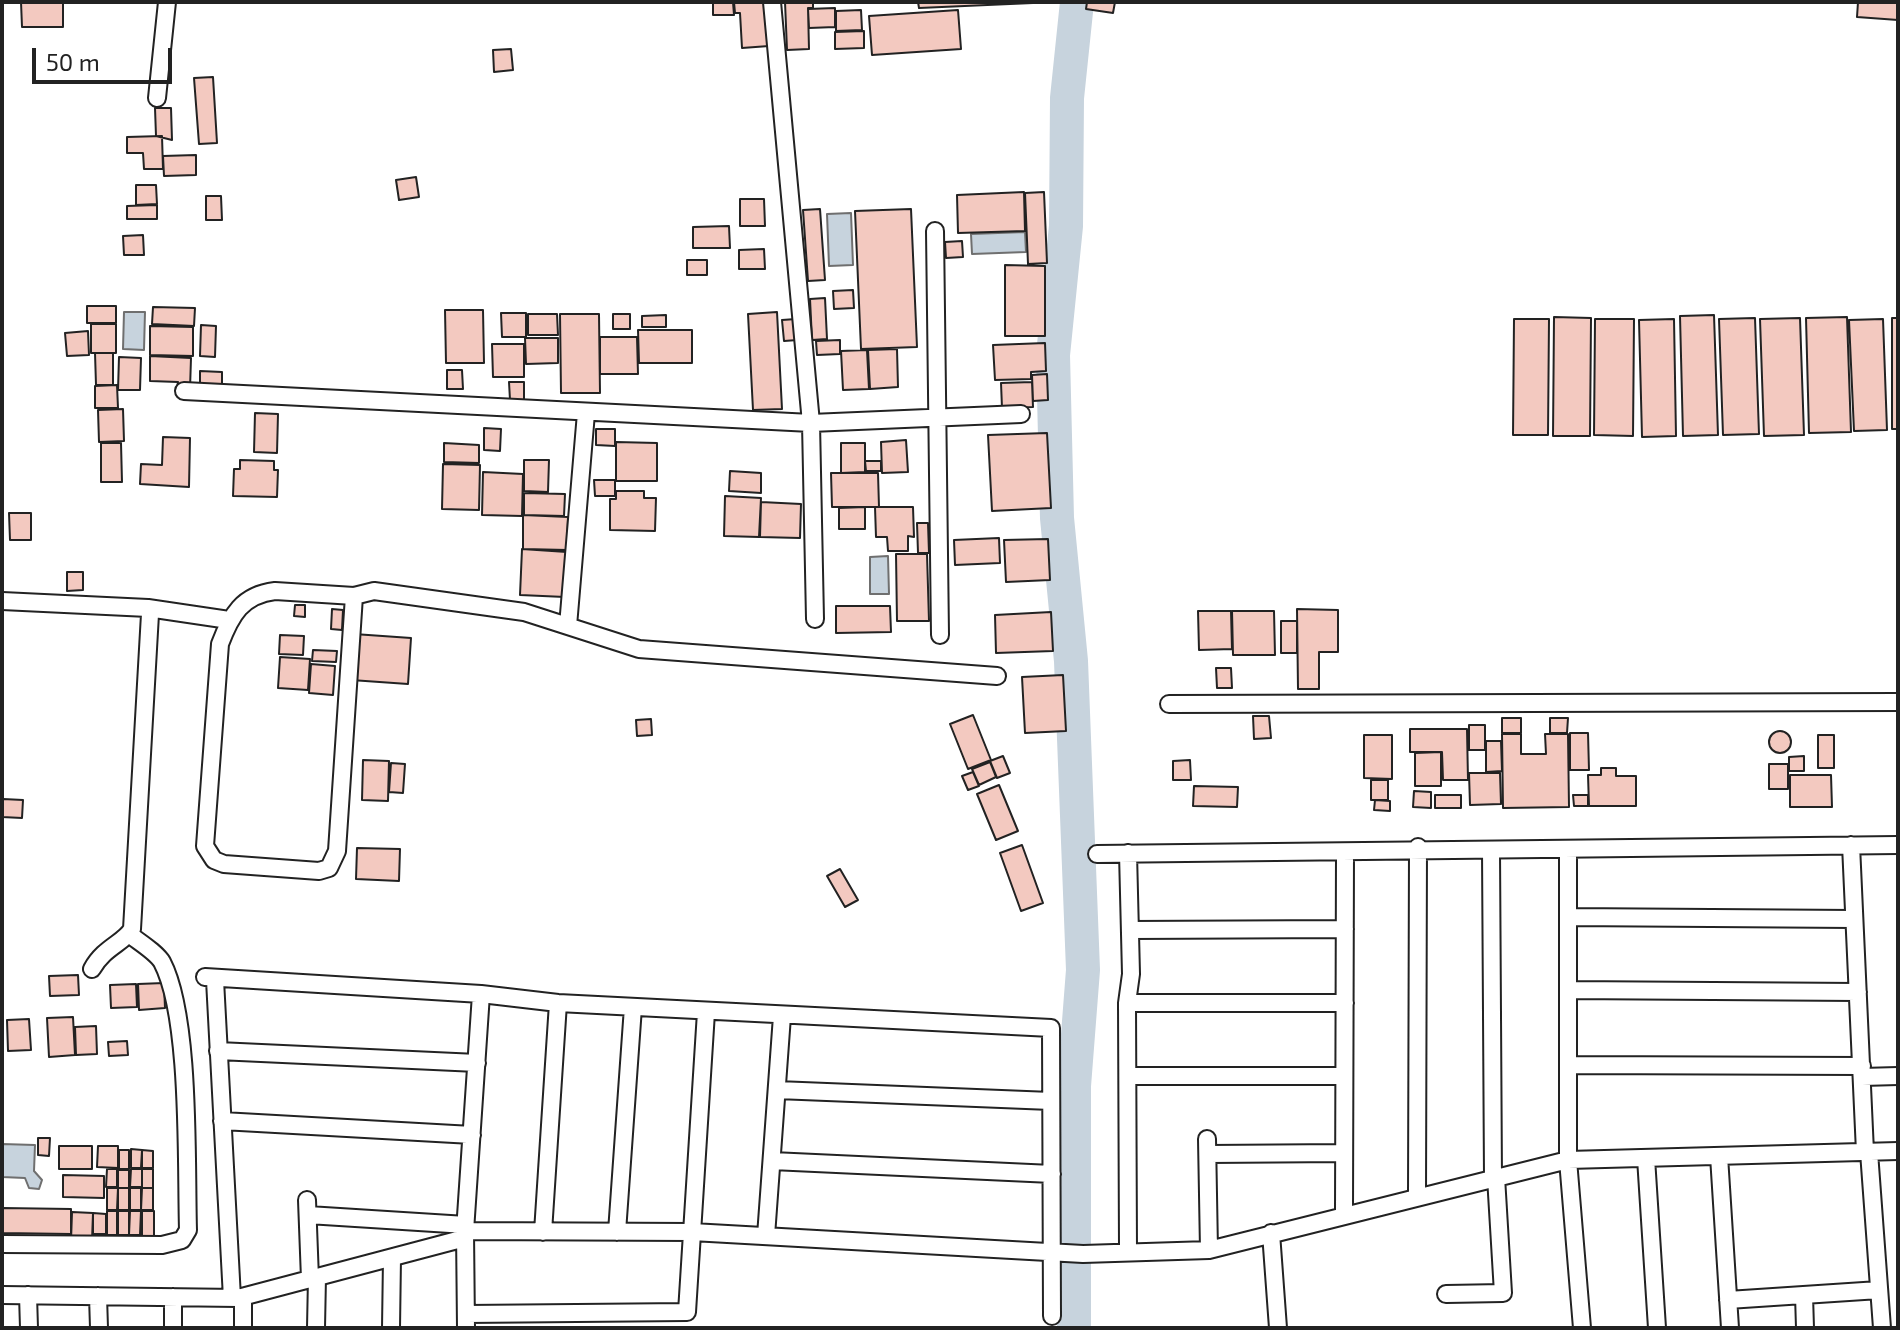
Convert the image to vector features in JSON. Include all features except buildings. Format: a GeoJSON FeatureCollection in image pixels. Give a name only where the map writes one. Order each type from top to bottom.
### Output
{"type":"FeatureCollection","features":[{"type":"Feature","properties":{"kind":"street"},"geometry":{"type":"LineString","coordinates":[[157,98],[167,2]]}},
{"type":"Feature","properties":{"kind":"street"},"geometry":{"type":"LineString","coordinates":[[772,2],[811,423],[815,619]]}},
{"type":"Feature","properties":{"kind":"street"},"geometry":{"type":"LineString","coordinates":[[935,231],[940,635]]}},
{"type":"Feature","properties":{"kind":"street"},"geometry":{"type":"LineString","coordinates":[[184,391],[811,423],[1021,414]]}},
{"type":"Feature","properties":{"kind":"street"},"geometry":{"type":"LineString","coordinates":[[568,626],[586,413]]}},
{"type":"Feature","properties":{"kind":"street"},"geometry":{"type":"LineString","coordinates":[[354,596],[337,851],[324,870],[224,864],[214,860],[205,846],[220,644],[229,620],[256,593],[275,591],[354,596],[374,591],[524,612],[639,649],[997,676]]}},
{"type":"Feature","properties":{"kind":"street"},"geometry":{"type":"LineString","coordinates":[[2,601],[148,608],[229,620]]}},
{"type":"Feature","properties":{"kind":"street"},"geometry":{"type":"LineString","coordinates":[[92,969],[103,951],[129,934],[136,900],[152,634],[148,608]]}},
{"type":"Feature","properties":{"kind":"street"},"geometry":{"type":"LineString","coordinates":[[1169,704],[1898,702]]}},
{"type":"Feature","properties":{"kind":"street"},"geometry":{"type":"LineString","coordinates":[[1851,845],[1867,1152],[1882,1328]]}},
{"type":"Feature","properties":{"kind":"street"},"geometry":{"type":"LineString","coordinates":[[1097,854],[1898,845]]}},
{"type":"Feature","properties":{"kind":"street"},"geometry":{"type":"LineString","coordinates":[[1417,1196],[1418,849]]}},
{"type":"Feature","properties":{"kind":"street"},"geometry":{"type":"LineString","coordinates":[[1568,849],[1568,1160],[1582,1328]]}},
{"type":"Feature","properties":{"kind":"street"},"geometry":{"type":"LineString","coordinates":[[1446,1294],[1503,1293],[1494,1178],[1491,850]]}},
{"type":"Feature","properties":{"kind":"street"},"geometry":{"type":"LineString","coordinates":[[1344,1213],[1345,852]]}},
{"type":"Feature","properties":{"kind":"street"},"geometry":{"type":"LineString","coordinates":[[1128,853],[1131,974],[1127,1003],[1128,1251]]}},
{"type":"Feature","properties":{"kind":"street"},"geometry":{"type":"LineString","coordinates":[[1568,917],[1854,919]]}},
{"type":"Feature","properties":{"kind":"street"},"geometry":{"type":"LineString","coordinates":[[1130,930],[1345,929]]}},
{"type":"Feature","properties":{"kind":"street"},"geometry":{"type":"LineString","coordinates":[[2,1244],[162,1245],[182,1240],[188,1230],[185,1108],[172,992],[161,960],[129,934]]}},
{"type":"Feature","properties":{"kind":"street"},"geometry":{"type":"LineString","coordinates":[[243,1328],[210,979],[481,994],[558,1003],[706,1012],[1051,1028],[1056,1253],[1052,1316]]}},
{"type":"Feature","properties":{"kind":"street"},"geometry":{"type":"LineString","coordinates":[[1568,990],[1858,992]]}},
{"type":"Feature","properties":{"kind":"street"},"geometry":{"type":"LineString","coordinates":[[481,994],[465,1232],[466,1321],[687,1312],[706,1012]]}},
{"type":"Feature","properties":{"kind":"street"},"geometry":{"type":"LineString","coordinates":[[543,1232],[558,1003]]}},
{"type":"Feature","properties":{"kind":"street"},"geometry":{"type":"LineString","coordinates":[[1127,1003],[1345,1003]]}},
{"type":"Feature","properties":{"kind":"street"},"geometry":{"type":"LineString","coordinates":[[617,1232],[633,1007]]}},
{"type":"Feature","properties":{"kind":"street"},"geometry":{"type":"LineString","coordinates":[[766,1236],[782,1016]]}},
{"type":"Feature","properties":{"kind":"street"},"geometry":{"type":"LineString","coordinates":[[218,1051],[477,1063]]}},
{"type":"Feature","properties":{"kind":"street"},"geometry":{"type":"LineString","coordinates":[[1568,1065],[1862,1071],[1898,1076]]}},
{"type":"Feature","properties":{"kind":"street"},"geometry":{"type":"LineString","coordinates":[[1128,1076],[1344,1076]]}},
{"type":"Feature","properties":{"kind":"street"},"geometry":{"type":"LineString","coordinates":[[777,1090],[1051,1101]]}},
{"type":"Feature","properties":{"kind":"street"},"geometry":{"type":"LineString","coordinates":[[222,1121],[472,1135]]}},
{"type":"Feature","properties":{"kind":"street"},"geometry":{"type":"LineString","coordinates":[[1209,1250],[1207,1146],[1344,1153]]}},
{"type":"Feature","properties":{"kind":"street"},"geometry":{"type":"LineString","coordinates":[[316,1328],[307,1208],[465,1232],[692,1232],[1083,1254],[1209,1250],[1344,1213],[1568,1160],[1898,1151]]}},
{"type":"Feature","properties":{"kind":"street"},"geometry":{"type":"LineString","coordinates":[[1719,1156],[1730,1328]]}},
{"type":"Feature","properties":{"kind":"street"},"geometry":{"type":"LineString","coordinates":[[1646,1158],[1657,1328]]}},
{"type":"Feature","properties":{"kind":"street"},"geometry":{"type":"LineString","coordinates":[[772,1161],[1052,1174]]}},
{"type":"Feature","properties":{"kind":"street"},"geometry":{"type":"LineString","coordinates":[[2,1295],[238,1297],[392,1258],[465,1232]]}},
{"type":"Feature","properties":{"kind":"street"},"geometry":{"type":"LineString","coordinates":[[1271,1233],[1278,1328]]}},
{"type":"Feature","properties":{"kind":"street"},"geometry":{"type":"LineString","coordinates":[[391,1328],[392,1258]]}},
{"type":"Feature","properties":{"kind":"street"},"geometry":{"type":"LineString","coordinates":[[1728,1300],[1879,1290]]}},
{"type":"Feature","properties":{"kind":"street"},"geometry":{"type":"LineString","coordinates":[[28,1295],[29,1328]]}},
{"type":"Feature","properties":{"kind":"street"},"geometry":{"type":"LineString","coordinates":[[1804,1295],[1805,1328]]}},
{"type":"Feature","properties":{"kind":"street"},"geometry":{"type":"LineString","coordinates":[[98,1296],[99,1328]]}},
{"type":"Feature","properties":{"kind":"street"},"geometry":{"type":"LineString","coordinates":[[173,1297],[173,1328]]}},
{"type":"Feature","properties":{"kind":"shaded area"},"geometry":{"type":"Polygon","coordinates":[[[851,213],[853,265],[829,266],[827,214],[851,213]]]}},
{"type":"Feature","properties":{"kind":"shaded area"},"geometry":{"type":"Polygon","coordinates":[[[1025,232],[1026,252],[972,254],[971,234],[1025,232]]]}},
{"type":"Feature","properties":{"kind":"shaded area"},"geometry":{"type":"Polygon","coordinates":[[[124,312],[145,312],[144,350],[123,349],[124,312]]]}},
{"type":"Feature","properties":{"kind":"shaded area"},"geometry":{"type":"Polygon","coordinates":[[[888,556],[889,594],[870,594],[870,557],[888,556]]]}},
{"type":"Feature","properties":{"kind":"shaded area"},"geometry":{"type":"Polygon","coordinates":[[[2,1144],[35,1145],[34,1171],[42,1180],[39,1189],[29,1188],[25,1178],[2,1177],[2,1144]]]}},
{"type":"Feature","properties":{"kind":"waterway"},"geometry":{"type":"LineString","coordinates":[[1074,1328],[1074,1086],[1083,970],[1071,661],[1057,518],[1053,355],[1066,226],[1067,98],[1077,2]]}}]}
